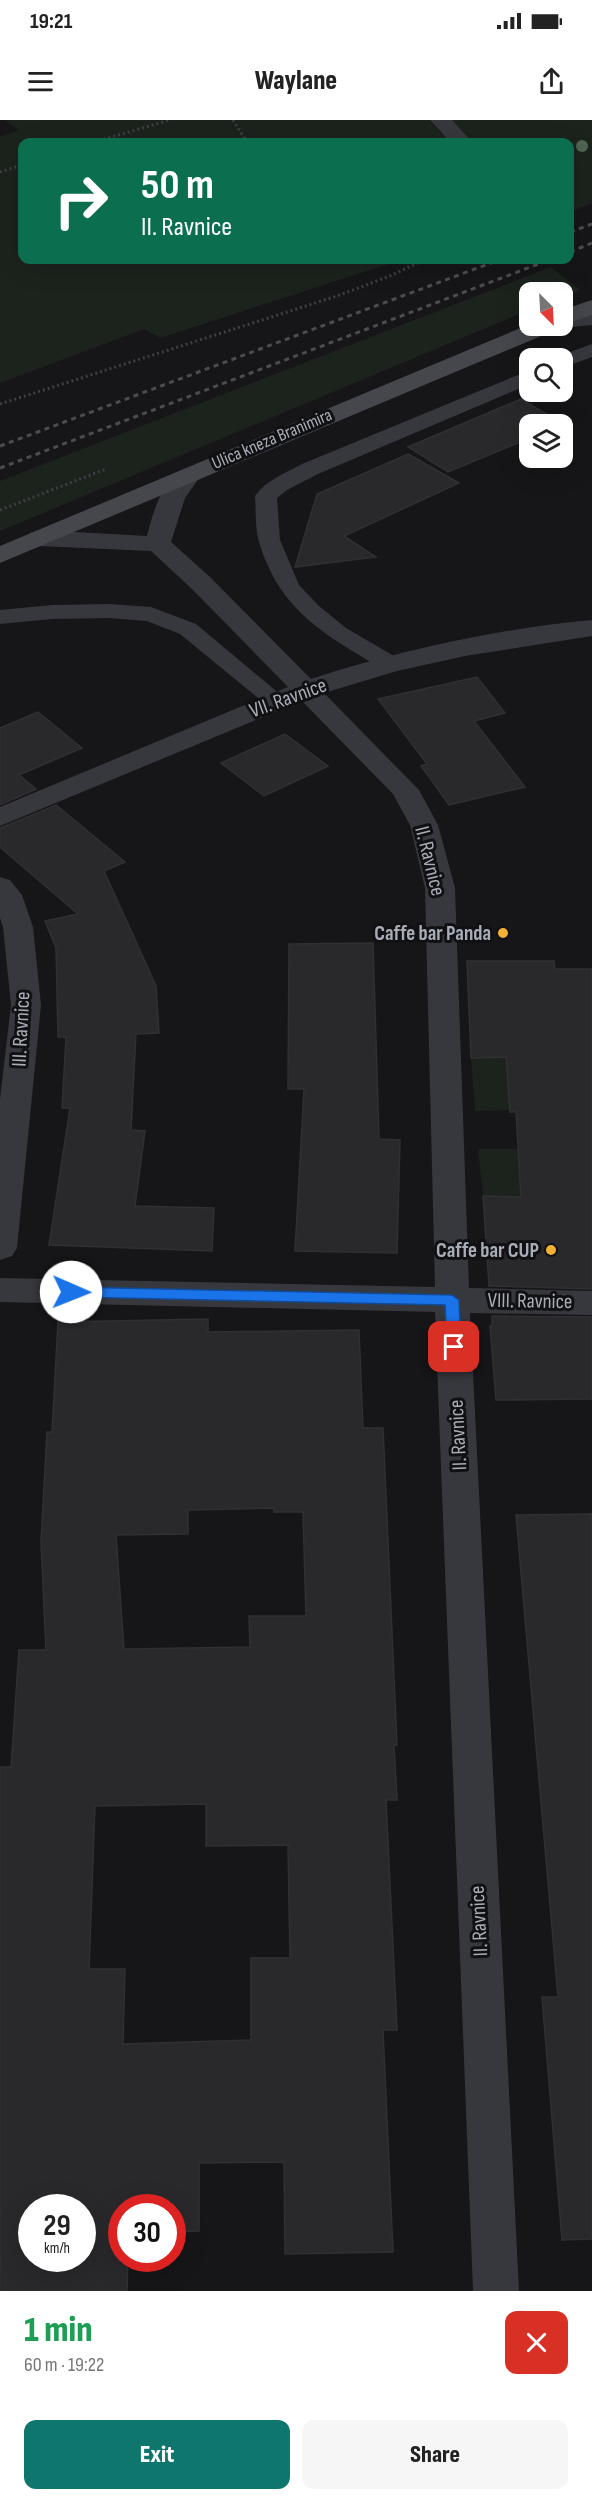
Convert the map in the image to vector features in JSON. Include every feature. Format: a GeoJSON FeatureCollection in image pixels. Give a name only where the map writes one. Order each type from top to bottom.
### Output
{"type":"FeatureCollection","features":[{"type":"Feature","properties":{"kind":"main road"},"geometry":{"type":"LineString","coordinates":[[573,315],[592,307]]}},
{"type":"Feature","properties":{"kind":"main road","name":"Ulica kneza Branimira"},"geometry":{"type":"LineString","coordinates":[[0,555],[521,336]]}},
{"type":"Feature","properties":{"kind":"street"},"geometry":{"type":"LineString","coordinates":[[440,120],[457,138]]}},
{"type":"Feature","properties":{"kind":"street"},"geometry":{"type":"LineString","coordinates":[[573,319],[592,318]]}},
{"type":"Feature","properties":{"kind":"street"},"geometry":{"type":"LineString","coordinates":[[39,538],[158,544],[167,507],[175,490],[190,474]]}},
{"type":"Feature","properties":{"kind":"street","name":"II. Ravnice"},"geometry":{"type":"LineString","coordinates":[[158,544],[201,584],[291,695],[405,790],[424,825],[440,888],[452,1300],[496,2291]]}},
{"type":"Feature","properties":{"kind":"street","name":"VII. Ravnice"},"geometry":{"type":"LineString","coordinates":[[0,817],[291,695],[391,664],[511,640],[592,628]]}},
{"type":"Feature","properties":{"kind":"street","name":"III. Ravnice"},"geometry":{"type":"LineString","coordinates":[[0,886],[7,895],[18,927],[26,1005],[0,1248]]}},
{"type":"Feature","properties":{"kind":"street","name":"VIII. Ravnice"},"geometry":{"type":"LineString","coordinates":[[0,1290],[592,1302]]}},
{"type":"Feature","properties":{"kind":"lane"},"geometry":{"type":"LineString","coordinates":[[573,358],[592,350]]}},
{"type":"Feature","properties":{"kind":"lane"},"geometry":{"type":"LineString","coordinates":[[391,664],[338,633],[311,611],[289,587],[269,540],[266,496],[279,485],[310,469],[519,381]]}},
{"type":"Feature","properties":{"kind":"lane"},"geometry":{"type":"LineString","coordinates":[[0,617],[52,612],[109,611],[151,614],[188,629],[291,695]]}},
{"type":"Feature","properties":{"kind":"path"},"geometry":{"type":"LineString","coordinates":[[107,138],[170,120]]}},
{"type":"Feature","properties":{"kind":"path"},"geometry":{"type":"LineString","coordinates":[[233,120],[244,138]]}},
{"type":"Feature","properties":{"kind":"path"},"geometry":{"type":"LineString","coordinates":[[0,172],[18,166]]}},
{"type":"Feature","properties":{"kind":"path"},"geometry":{"type":"LineString","coordinates":[[0,404],[127,361],[298,309],[394,275],[416,264]]}},
{"type":"Feature","properties":{"kind":"shaded area"},"geometry":{"type":"Polygon","coordinates":[[[5,120],[429,120],[445,138],[18,138],[18,264],[389,264],[160,338],[144,329],[0,383],[0,137],[19,130],[5,120]]]}},
{"type":"Feature","properties":{"kind":"shaded area"},"geometry":{"type":"Polygon","coordinates":[[[451,120],[592,120],[592,203],[574,210],[574,138],[467,138],[451,120]]]}},
{"type":"Feature","properties":{"kind":"shaded area"},"geometry":{"type":"Polygon","coordinates":[[[551,267],[570,282],[519,282],[519,314],[0,531],[0,481],[551,267]]]}},
{"type":"Feature","properties":{"kind":"shaded area"},"geometry":{"type":"Polygon","coordinates":[[[573,284],[580,290],[573,293],[573,284]]]}},
{"type":"Feature","properties":{"kind":"shaded area"},"geometry":{"type":"Polygon","coordinates":[[[506,1057],[510,1110],[475,1111],[471,1058],[506,1057]]]}},
{"type":"Feature","properties":{"kind":"shaded area"},"geometry":{"type":"Polygon","coordinates":[[[478,1149],[518,1149],[521,1197],[483,1196],[478,1149]]]}},
{"type":"Feature","properties":{"kind":"building"},"geometry":{"type":"Polygon","coordinates":[[[519,400],[519,402],[526,402],[546,414],[519,414],[519,443],[448,472],[408,447],[519,400]]]}},
{"type":"Feature","properties":{"kind":"building"},"geometry":{"type":"Polygon","coordinates":[[[408,454],[459,483],[344,536],[376,557],[295,567],[317,494],[408,454]]]}},
{"type":"Feature","properties":{"kind":"building"},"geometry":{"type":"Polygon","coordinates":[[[477,677],[505,713],[474,721],[525,787],[449,805],[421,766],[427,764],[378,699],[477,677]]]}},
{"type":"Feature","properties":{"kind":"building"},"geometry":{"type":"Polygon","coordinates":[[[38,712],[82,748],[19,775],[36,789],[0,805],[0,728],[38,712]]]}},
{"type":"Feature","properties":{"kind":"building"},"geometry":{"type":"Polygon","coordinates":[[[285,734],[328,766],[264,796],[221,763],[285,734]]]}},
{"type":"Feature","properties":{"kind":"building"},"geometry":{"type":"Polygon","coordinates":[[[56,805],[125,862],[104,871],[156,986],[159,1033],[136,1034],[131,1130],[145,1131],[135,1206],[214,1208],[212,1251],[49,1245],[70,1108],[62,1108],[66,1037],[58,1037],[56,948],[45,921],[78,914],[0,847],[0,828],[56,805]]]}},
{"type":"Feature","properties":{"kind":"building"},"geometry":{"type":"Polygon","coordinates":[[[373,943],[379,1139],[400,1140],[397,1253],[295,1251],[304,1089],[288,1089],[289,944],[373,943]]]}},
{"type":"Feature","properties":{"kind":"building"},"geometry":{"type":"Polygon","coordinates":[[[467,961],[554,961],[555,969],[592,969],[592,1289],[489,1286],[483,1196],[521,1197],[516,1112],[510,1112],[506,1057],[471,1058],[467,961]]]}},
{"type":"Feature","properties":{"kind":"building"},"geometry":{"type":"Polygon","coordinates":[[[492,1316],[592,1317],[592,1399],[496,1400],[490,1326],[492,1326],[492,1316]]]}},
{"type":"Feature","properties":{"kind":"building"},"geometry":{"type":"Polygon","coordinates":[[[208,1319],[208,1332],[359,1330],[363,1428],[383,1428],[397,1745],[394,1745],[397,1800],[386,1800],[397,2030],[383,2030],[393,2252],[285,2254],[284,2162],[199,2163],[199,2231],[186,2231],[186,2194],[108,2194],[108,2272],[128,2272],[127,2291],[0,2291],[0,1767],[11,1767],[19,1650],[46,1650],[41,1541],[47,1432],[52,1432],[58,1322],[208,1319]],[[274,1508],[188,1510],[188,1534],[116,1535],[124,1649],[250,1647],[249,1616],[306,1616],[303,1512],[274,1512],[274,1508]],[[206,1804],[95,1806],[89,1969],[125,1969],[123,2044],[251,2040],[251,1958],[290,1958],[288,1845],[206,1846],[206,1804]]]}},
{"type":"Feature","properties":{"kind":"building"},"geometry":{"type":"Polygon","coordinates":[[[592,1514],[592,2239],[562,2240],[542,1997],[558,1997],[516,1515],[592,1514]]]}},
{"type":"Feature","properties":{"kind":"railway"},"geometry":{"type":"LineString","coordinates":[[574,231],[592,224]]}},
{"type":"Feature","properties":{"kind":"railway"},"geometry":{"type":"LineString","coordinates":[[574,250],[592,243]]}},
{"type":"Feature","properties":{"kind":"railway"},"geometry":{"type":"LineString","coordinates":[[0,446],[488,264]]}},
{"type":"Feature","properties":{"kind":"railway"},"geometry":{"type":"LineString","coordinates":[[0,468],[538,264]]}},
{"type":"Feature","properties":{"kind":"place","name":"Caffe bar Panda"},"geometry":{"type":"Point","coordinates":[503,933]}},
{"type":"Feature","properties":{"kind":"place","name":"Caffe bar CUP"},"geometry":{"type":"Point","coordinates":[551,1250]}},
{"type":"Feature","properties":{"kind":"route"},"geometry":{"type":"LineString","coordinates":[[71,1292],[452,1300],[454,1347]]}}]}
